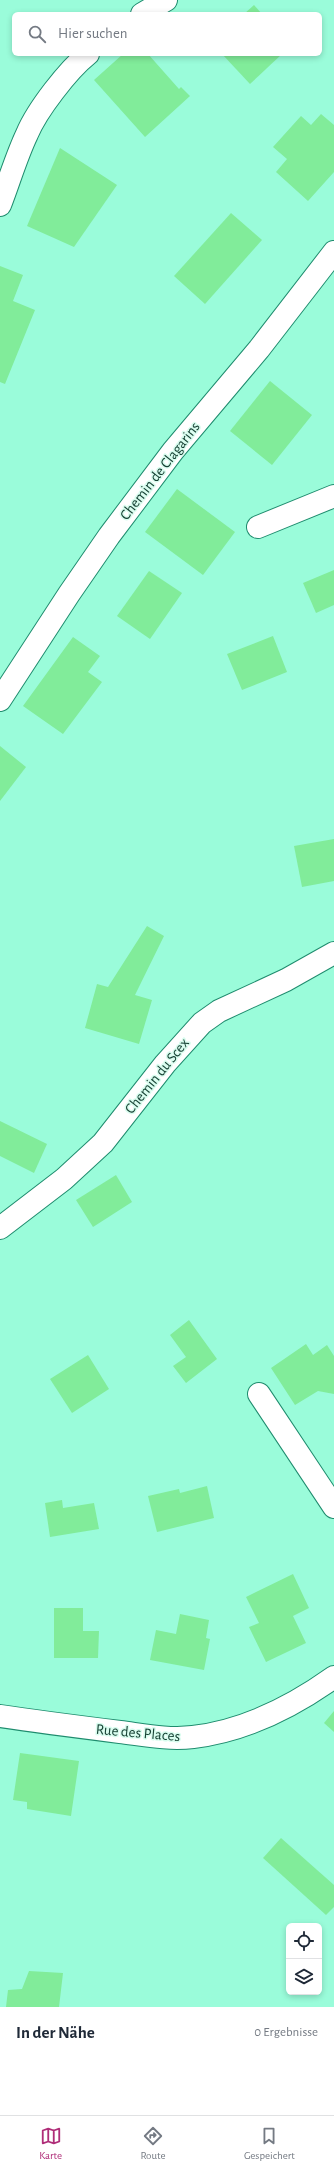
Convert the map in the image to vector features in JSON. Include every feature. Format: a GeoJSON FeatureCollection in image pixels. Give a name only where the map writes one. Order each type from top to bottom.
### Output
{"type":"FeatureCollection","features":[{"type":"Feature","properties":{"kind":"street"},"geometry":{"type":"LineString","coordinates":[[145,12],[166,0]]}},
{"type":"Feature","properties":{"kind":"street"},"geometry":{"type":"LineString","coordinates":[[0,205],[27,132],[47,102],[77,63],[86,56]]}},
{"type":"Feature","properties":{"kind":"street","name":"Chemin de Clagarins"},"geometry":{"type":"LineString","coordinates":[[0,700],[60,607],[109,536],[173,451],[260,349],[334,252]]}},
{"type":"Feature","properties":{"kind":"street"},"geometry":{"type":"LineString","coordinates":[[258,527],[334,496]]}},
{"type":"Feature","properties":{"kind":"street","name":"Chemin du Scex"},"geometry":{"type":"LineString","coordinates":[[0,1228],[64,1179],[98,1148],[165,1064],[202,1023],[219,1011],[286,980],[334,953]]}},
{"type":"Feature","properties":{"kind":"street"},"geometry":{"type":"LineString","coordinates":[[260,1394],[334,1507]]}},
{"type":"Feature","properties":{"kind":"street","name":"Rue des Places"},"geometry":{"type":"LineString","coordinates":[[0,1716],[148,1735],[192,1737],[240,1727],[268,1716],[304,1698],[334,1677]]}},
{"type":"Feature","properties":{"kind":"building"},"geometry":{"type":"Polygon","coordinates":[[[254,5],[260,12],[246,12],[254,5]]]}},
{"type":"Feature","properties":{"kind":"building"},"geometry":{"type":"Polygon","coordinates":[[[121,56],[150,56],[179,89],[181,87],[190,96],[145,137],[94,80],[121,56]]]}},
{"type":"Feature","properties":{"kind":"building"},"geometry":{"type":"Polygon","coordinates":[[[224,56],[280,56],[250,84],[224,56]]]}},
{"type":"Feature","properties":{"kind":"building"},"geometry":{"type":"Polygon","coordinates":[[[321,114],[334,125],[334,172],[308,201],[276,172],[287,159],[273,147],[301,116],[311,125],[321,114]]]}},
{"type":"Feature","properties":{"kind":"building"},"geometry":{"type":"Polygon","coordinates":[[[60,148],[117,185],[74,247],[27,226],[60,148]]]}},
{"type":"Feature","properties":{"kind":"building"},"geometry":{"type":"Polygon","coordinates":[[[231,213],[262,240],[205,304],[174,276],[231,213]]]}},
{"type":"Feature","properties":{"kind":"building"},"geometry":{"type":"Polygon","coordinates":[[[0,266],[23,275],[13,301],[35,310],[5,384],[0,382],[0,266]]]}},
{"type":"Feature","properties":{"kind":"building"},"geometry":{"type":"Polygon","coordinates":[[[270,381],[312,415],[272,465],[230,431],[270,381]]]}},
{"type":"Feature","properties":{"kind":"building"},"geometry":{"type":"Polygon","coordinates":[[[177,489],[235,532],[203,575],[145,532],[177,489]]]}},
{"type":"Feature","properties":{"kind":"building"},"geometry":{"type":"Polygon","coordinates":[[[334,570],[334,605],[316,613],[303,583],[334,570]]]}},
{"type":"Feature","properties":{"kind":"building"},"geometry":{"type":"Polygon","coordinates":[[[149,571],[182,593],[150,639],[117,616],[149,571]]]}},
{"type":"Feature","properties":{"kind":"building"},"geometry":{"type":"Polygon","coordinates":[[[273,636],[287,672],[242,690],[227,654],[273,636]]]}},
{"type":"Feature","properties":{"kind":"building"},"geometry":{"type":"Polygon","coordinates":[[[73,637],[100,656],[88,672],[102,682],[63,734],[23,706],[73,637]]]}},
{"type":"Feature","properties":{"kind":"building"},"geometry":{"type":"Polygon","coordinates":[[[0,746],[26,767],[0,801],[0,746]]]}},
{"type":"Feature","properties":{"kind":"building"},"geometry":{"type":"Polygon","coordinates":[[[334,839],[334,881],[302,887],[294,846],[334,839]]]}},
{"type":"Feature","properties":{"kind":"building"},"geometry":{"type":"Polygon","coordinates":[[[147,926],[164,936],[135,995],[152,1000],[139,1044],[85,1028],[97,984],[108,987],[147,926]]]}},
{"type":"Feature","properties":{"kind":"building"},"geometry":{"type":"Polygon","coordinates":[[[0,1121],[47,1144],[34,1173],[0,1156],[0,1121]]]}},
{"type":"Feature","properties":{"kind":"building"},"geometry":{"type":"Polygon","coordinates":[[[116,1175],[132,1202],[93,1227],[76,1200],[116,1175]]]}},
{"type":"Feature","properties":{"kind":"building"},"geometry":{"type":"Polygon","coordinates":[[[189,1320],[217,1359],[186,1383],[173,1366],[186,1357],[170,1335],[189,1320]]]}},
{"type":"Feature","properties":{"kind":"building"},"geometry":{"type":"Polygon","coordinates":[[[306,1344],[313,1355],[327,1345],[334,1356],[334,1394],[318,1391],[295,1405],[271,1368],[306,1344]]]}},
{"type":"Feature","properties":{"kind":"building"},"geometry":{"type":"Polygon","coordinates":[[[88,1355],[109,1389],[72,1413],[50,1379],[88,1355]]]}},
{"type":"Feature","properties":{"kind":"building"},"geometry":{"type":"Polygon","coordinates":[[[207,1486],[214,1518],[157,1532],[148,1496],[179,1489],[180,1493],[207,1486]]]}},
{"type":"Feature","properties":{"kind":"building"},"geometry":{"type":"Polygon","coordinates":[[[62,1500],[63,1508],[94,1503],[99,1529],[50,1537],[45,1503],[62,1500]]]}},
{"type":"Feature","properties":{"kind":"building"},"geometry":{"type":"Polygon","coordinates":[[[293,1574],[309,1608],[293,1616],[306,1643],[266,1662],[249,1627],[259,1623],[246,1597],[293,1574]]]}},
{"type":"Feature","properties":{"kind":"building"},"geometry":{"type":"Polygon","coordinates":[[[54,1608],[83,1608],[83,1631],[99,1631],[98,1658],[54,1658],[54,1608]]]}},
{"type":"Feature","properties":{"kind":"building"},"geometry":{"type":"Polygon","coordinates":[[[180,1614],[209,1620],[206,1638],[210,1639],[204,1670],[150,1660],[156,1630],[176,1634],[180,1614]]]}},
{"type":"Feature","properties":{"kind":"building"},"geometry":{"type":"Polygon","coordinates":[[[334,1711],[334,1732],[324,1723],[334,1711]]]}},
{"type":"Feature","properties":{"kind":"building"},"geometry":{"type":"Polygon","coordinates":[[[20,1753],[79,1761],[71,1816],[27,1809],[27,1802],[13,1800],[20,1753]]]}},
{"type":"Feature","properties":{"kind":"building"},"geometry":{"type":"Polygon","coordinates":[[[281,1838],[334,1885],[334,1907],[326,1915],[263,1858],[281,1838]]]}},
{"type":"Feature","properties":{"kind":"building"},"geometry":{"type":"Polygon","coordinates":[[[29,1971],[63,1973],[59,2007],[6,2007],[8,1990],[22,1989],[29,1971]]]}}]}
